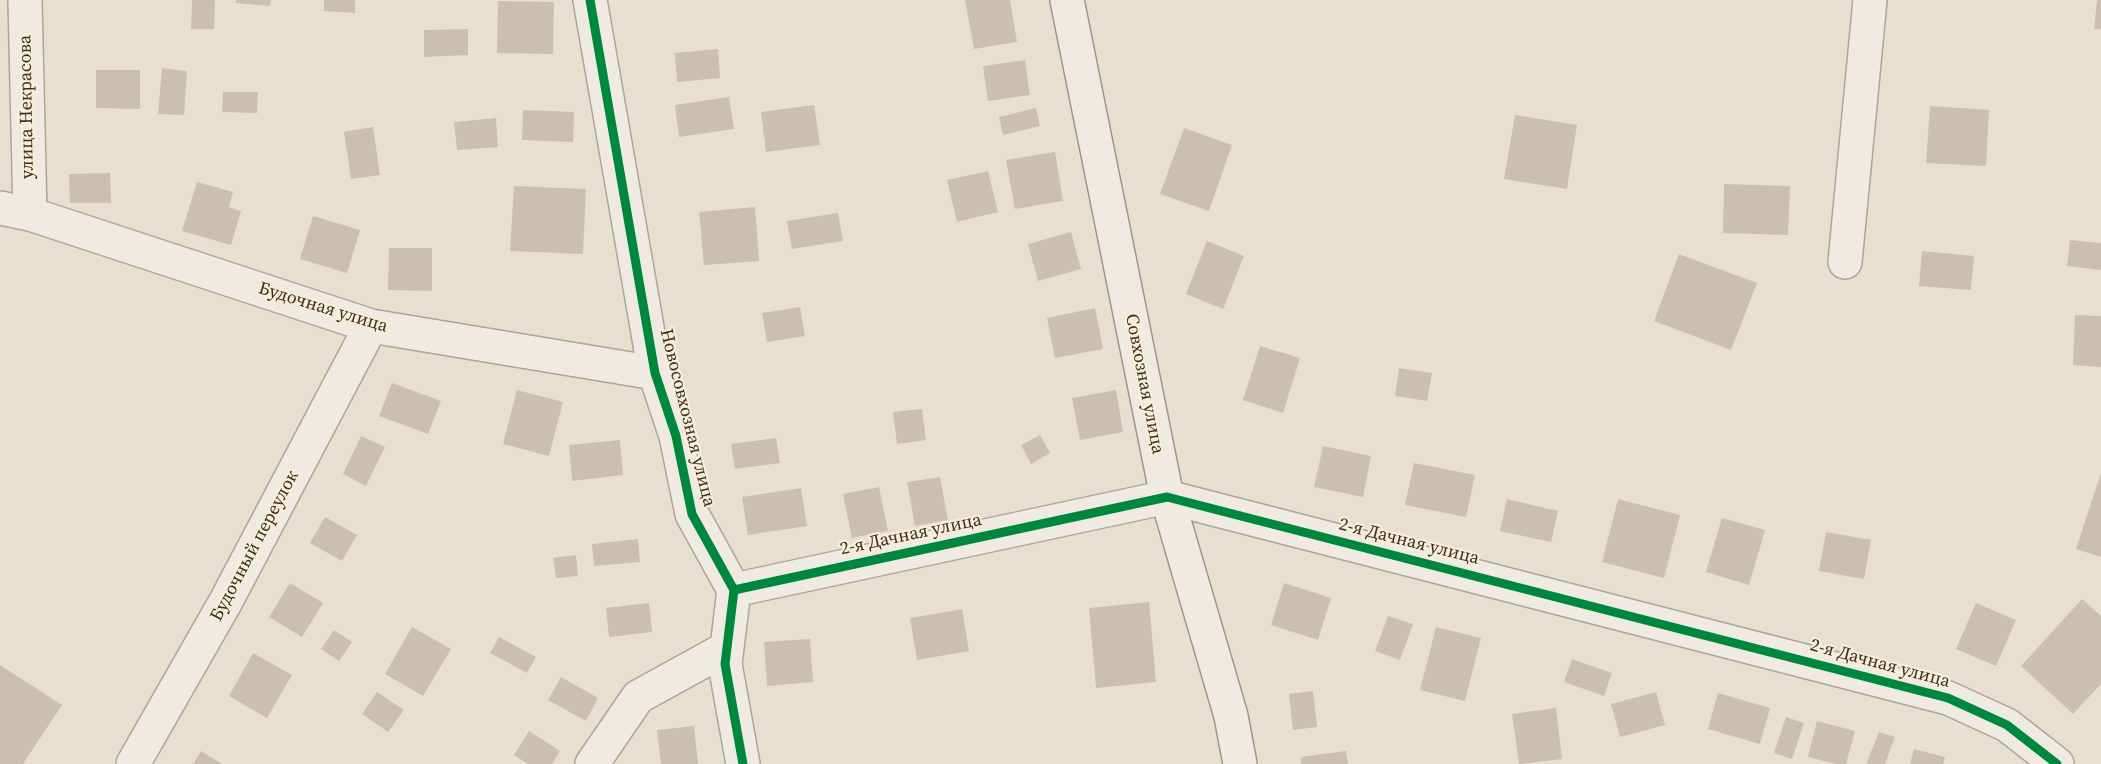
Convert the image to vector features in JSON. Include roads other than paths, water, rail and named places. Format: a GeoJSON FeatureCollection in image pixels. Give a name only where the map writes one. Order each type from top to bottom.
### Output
{"type":"FeatureCollection","features":[{"type":"Feature","properties":{"kind":"street","name":"улица Некрасова"},"geometry":{"type":"LineString","coordinates":[[15,211],[25,0]]}},
{"type":"Feature","properties":{"kind":"street","name":"Новосовхозная улица"},"geometry":{"type":"LineString","coordinates":[[590,0],[655,373],[676,436],[692,514],[734,590]]}},
{"type":"Feature","properties":{"kind":"street","name":"Совхозная улица"},"geometry":{"type":"LineString","coordinates":[[1067,0],[1167,497],[1231,716],[1240,764]]}},
{"type":"Feature","properties":{"kind":"street"},"geometry":{"type":"LineString","coordinates":[[1845,262],[1870,0]]}},
{"type":"Feature","properties":{"kind":"street","name":"Будочная улица"},"geometry":{"type":"LineString","coordinates":[[15,211],[371,326],[655,373]]}},
{"type":"Feature","properties":{"kind":"street","name":"Будочный переулок"},"geometry":{"type":"LineString","coordinates":[[133,764],[226,601],[371,326]]}},
{"type":"Feature","properties":{"kind":"street","name":"2-я Дачная улица"},"geometry":{"type":"LineString","coordinates":[[734,590],[1167,497],[1948,698],[2007,725],[2057,764]]}},
{"type":"Feature","properties":{"kind":"street"},"geometry":{"type":"LineString","coordinates":[[734,590],[725,664],[743,764]]}},
{"type":"Feature","properties":{"kind":"street"},"geometry":{"type":"LineString","coordinates":[[592,764],[638,698],[727,648]]}}]}
